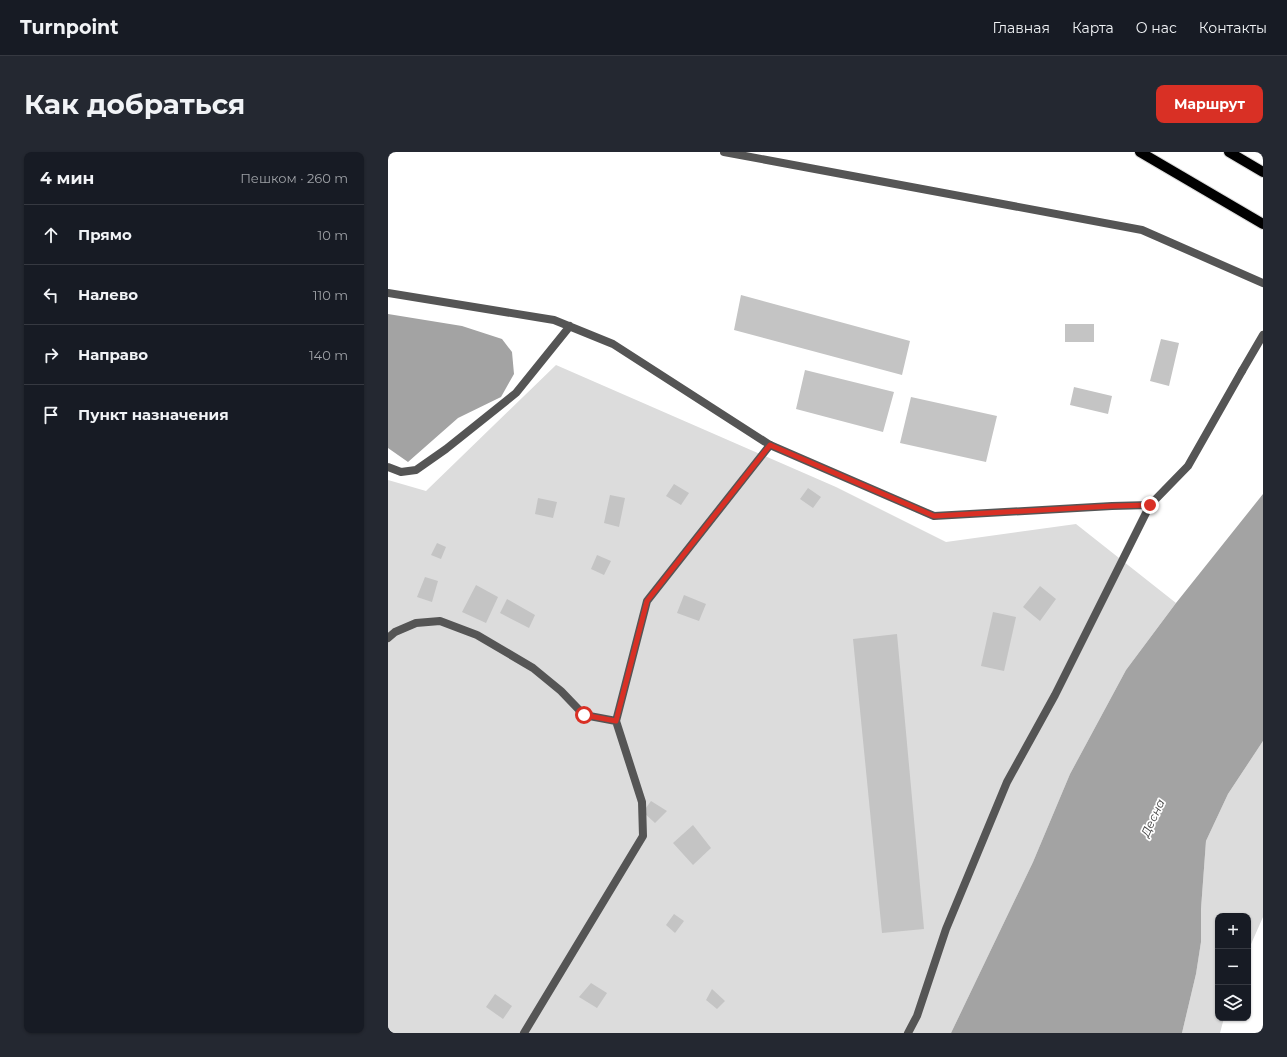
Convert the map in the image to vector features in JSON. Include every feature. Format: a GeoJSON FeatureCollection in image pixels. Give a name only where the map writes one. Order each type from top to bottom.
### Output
{"type":"FeatureCollection","features":[{"type":"Feature","properties":{"kind":"main road"},"geometry":{"type":"LineString","coordinates":[[1140,152],[1263,224]]}},
{"type":"Feature","properties":{"kind":"main road"},"geometry":{"type":"LineString","coordinates":[[1229,152],[1263,172]]}},
{"type":"Feature","properties":{"kind":"street"},"geometry":{"type":"LineString","coordinates":[[724,152],[1142,230],[1263,284]]}},
{"type":"Feature","properties":{"kind":"street"},"geometry":{"type":"LineString","coordinates":[[388,293],[554,320],[570,326],[613,344],[770,445],[934,516],[1150,505]]}},
{"type":"Feature","properties":{"kind":"street"},"geometry":{"type":"LineString","coordinates":[[388,467],[401,472],[416,470],[446,449],[516,393],[570,326]]}},
{"type":"Feature","properties":{"kind":"street"},"geometry":{"type":"LineString","coordinates":[[908,1033],[917,1016],[946,929],[1007,782],[1055,695],[1150,505],[1188,466],[1263,335]]}},
{"type":"Feature","properties":{"kind":"street"},"geometry":{"type":"LineString","coordinates":[[524,1033],[643,836],[642,802],[616,721],[647,601],[770,445]]}},
{"type":"Feature","properties":{"kind":"street"},"geometry":{"type":"LineString","coordinates":[[388,638],[395,632],[416,623],[440,620],[477,635],[533,668],[561,691],[584,715],[616,721]]}},
{"type":"Feature","properties":{"kind":"shaded area"},"geometry":{"type":"Polygon","coordinates":[[[556,365],[836,487],[946,542],[1076,524],[1176,603],[1126,670],[1070,774],[1033,862],[951,1033],[388,1033],[388,480],[426,491],[556,365]]]}},
{"type":"Feature","properties":{"kind":"shaded area"},"geometry":{"type":"Polygon","coordinates":[[[1263,741],[1263,917],[1251,944],[1251,913],[1215,913],[1215,1021],[1223,1021],[1220,1033],[1182,1033],[1196,974],[1201,942],[1201,909],[1206,841],[1228,794],[1263,741]]]}},
{"type":"Feature","properties":{"kind":"water"},"geometry":{"type":"Polygon","coordinates":[[[388,314],[462,326],[502,339],[512,352],[514,374],[501,397],[458,418],[408,462],[388,448],[388,314]]]}},
{"type":"Feature","properties":{"kind":"water","name":"Десна"},"geometry":{"type":"Polygon","coordinates":[[[1263,494],[1263,741],[1228,794],[1206,841],[1201,909],[1201,942],[1196,974],[1182,1033],[951,1033],[1033,862],[1070,774],[1126,670],[1176,603],[1263,494]]]}},
{"type":"Feature","properties":{"kind":"building"},"geometry":{"type":"Polygon","coordinates":[[[741,295],[910,341],[902,375],[734,330],[741,295]]]}},
{"type":"Feature","properties":{"kind":"building"},"geometry":{"type":"Polygon","coordinates":[[[1065,324],[1094,324],[1094,342],[1065,342],[1065,324]]]}},
{"type":"Feature","properties":{"kind":"building"},"geometry":{"type":"Polygon","coordinates":[[[1161,339],[1179,343],[1169,386],[1150,381],[1161,339]]]}},
{"type":"Feature","properties":{"kind":"building"},"geometry":{"type":"Polygon","coordinates":[[[805,370],[894,392],[883,432],[796,409],[805,370]]]}},
{"type":"Feature","properties":{"kind":"building"},"geometry":{"type":"Polygon","coordinates":[[[1074,387],[1112,396],[1108,414],[1070,405],[1074,387]]]}},
{"type":"Feature","properties":{"kind":"building"},"geometry":{"type":"Polygon","coordinates":[[[911,397],[997,416],[986,462],[900,443],[911,397]]]}},
{"type":"Feature","properties":{"kind":"building"},"geometry":{"type":"Polygon","coordinates":[[[674,484],[689,493],[681,505],[666,496],[674,484]]]}},
{"type":"Feature","properties":{"kind":"building"},"geometry":{"type":"Polygon","coordinates":[[[808,488],[821,497],[813,508],[800,499],[808,488]]]}},
{"type":"Feature","properties":{"kind":"building"},"geometry":{"type":"Polygon","coordinates":[[[610,495],[625,498],[619,527],[604,523],[610,495]]]}},
{"type":"Feature","properties":{"kind":"building"},"geometry":{"type":"Polygon","coordinates":[[[538,498],[557,502],[553,518],[535,514],[538,498]]]}},
{"type":"Feature","properties":{"kind":"building"},"geometry":{"type":"Polygon","coordinates":[[[437,543],[446,547],[441,559],[431,555],[437,543]]]}},
{"type":"Feature","properties":{"kind":"building"},"geometry":{"type":"Polygon","coordinates":[[[597,555],[611,561],[604,575],[591,569],[597,555]]]}},
{"type":"Feature","properties":{"kind":"building"},"geometry":{"type":"Polygon","coordinates":[[[425,577],[438,581],[432,602],[417,597],[425,577]]]}},
{"type":"Feature","properties":{"kind":"building"},"geometry":{"type":"Polygon","coordinates":[[[476,585],[498,597],[486,623],[462,612],[476,585]]]}},
{"type":"Feature","properties":{"kind":"building"},"geometry":{"type":"Polygon","coordinates":[[[1040,586],[1056,599],[1040,621],[1023,607],[1040,586]]]}},
{"type":"Feature","properties":{"kind":"building"},"geometry":{"type":"Polygon","coordinates":[[[684,595],[706,604],[699,621],[677,613],[684,595]]]}},
{"type":"Feature","properties":{"kind":"building"},"geometry":{"type":"Polygon","coordinates":[[[507,599],[535,615],[529,628],[500,613],[507,599]]]}},
{"type":"Feature","properties":{"kind":"building"},"geometry":{"type":"Polygon","coordinates":[[[993,612],[1016,617],[1004,671],[981,666],[993,612]]]}},
{"type":"Feature","properties":{"kind":"building"},"geometry":{"type":"Polygon","coordinates":[[[897,634],[924,929],[882,933],[853,639],[897,634]]]}},
{"type":"Feature","properties":{"kind":"building"},"geometry":{"type":"Polygon","coordinates":[[[651,801],[667,811],[655,823],[643,812],[651,801]]]}},
{"type":"Feature","properties":{"kind":"building"},"geometry":{"type":"Polygon","coordinates":[[[693,825],[711,848],[693,865],[673,843],[693,825]]]}},
{"type":"Feature","properties":{"kind":"building"},"geometry":{"type":"Polygon","coordinates":[[[674,914],[684,921],[675,933],[666,925],[674,914]]]}},
{"type":"Feature","properties":{"kind":"building"},"geometry":{"type":"Polygon","coordinates":[[[591,983],[607,993],[597,1008],[579,997],[591,983]]]}},
{"type":"Feature","properties":{"kind":"building"},"geometry":{"type":"Polygon","coordinates":[[[712,989],[725,1001],[717,1009],[706,1000],[712,989]]]}},
{"type":"Feature","properties":{"kind":"building"},"geometry":{"type":"Polygon","coordinates":[[[495,994],[512,1006],[503,1019],[486,1007],[495,994]]]}},
{"type":"Feature","properties":{"kind":"route"},"geometry":{"type":"LineString","coordinates":[[584,715],[616,721],[647,601],[770,445],[934,516],[1150,505]]}}]}
